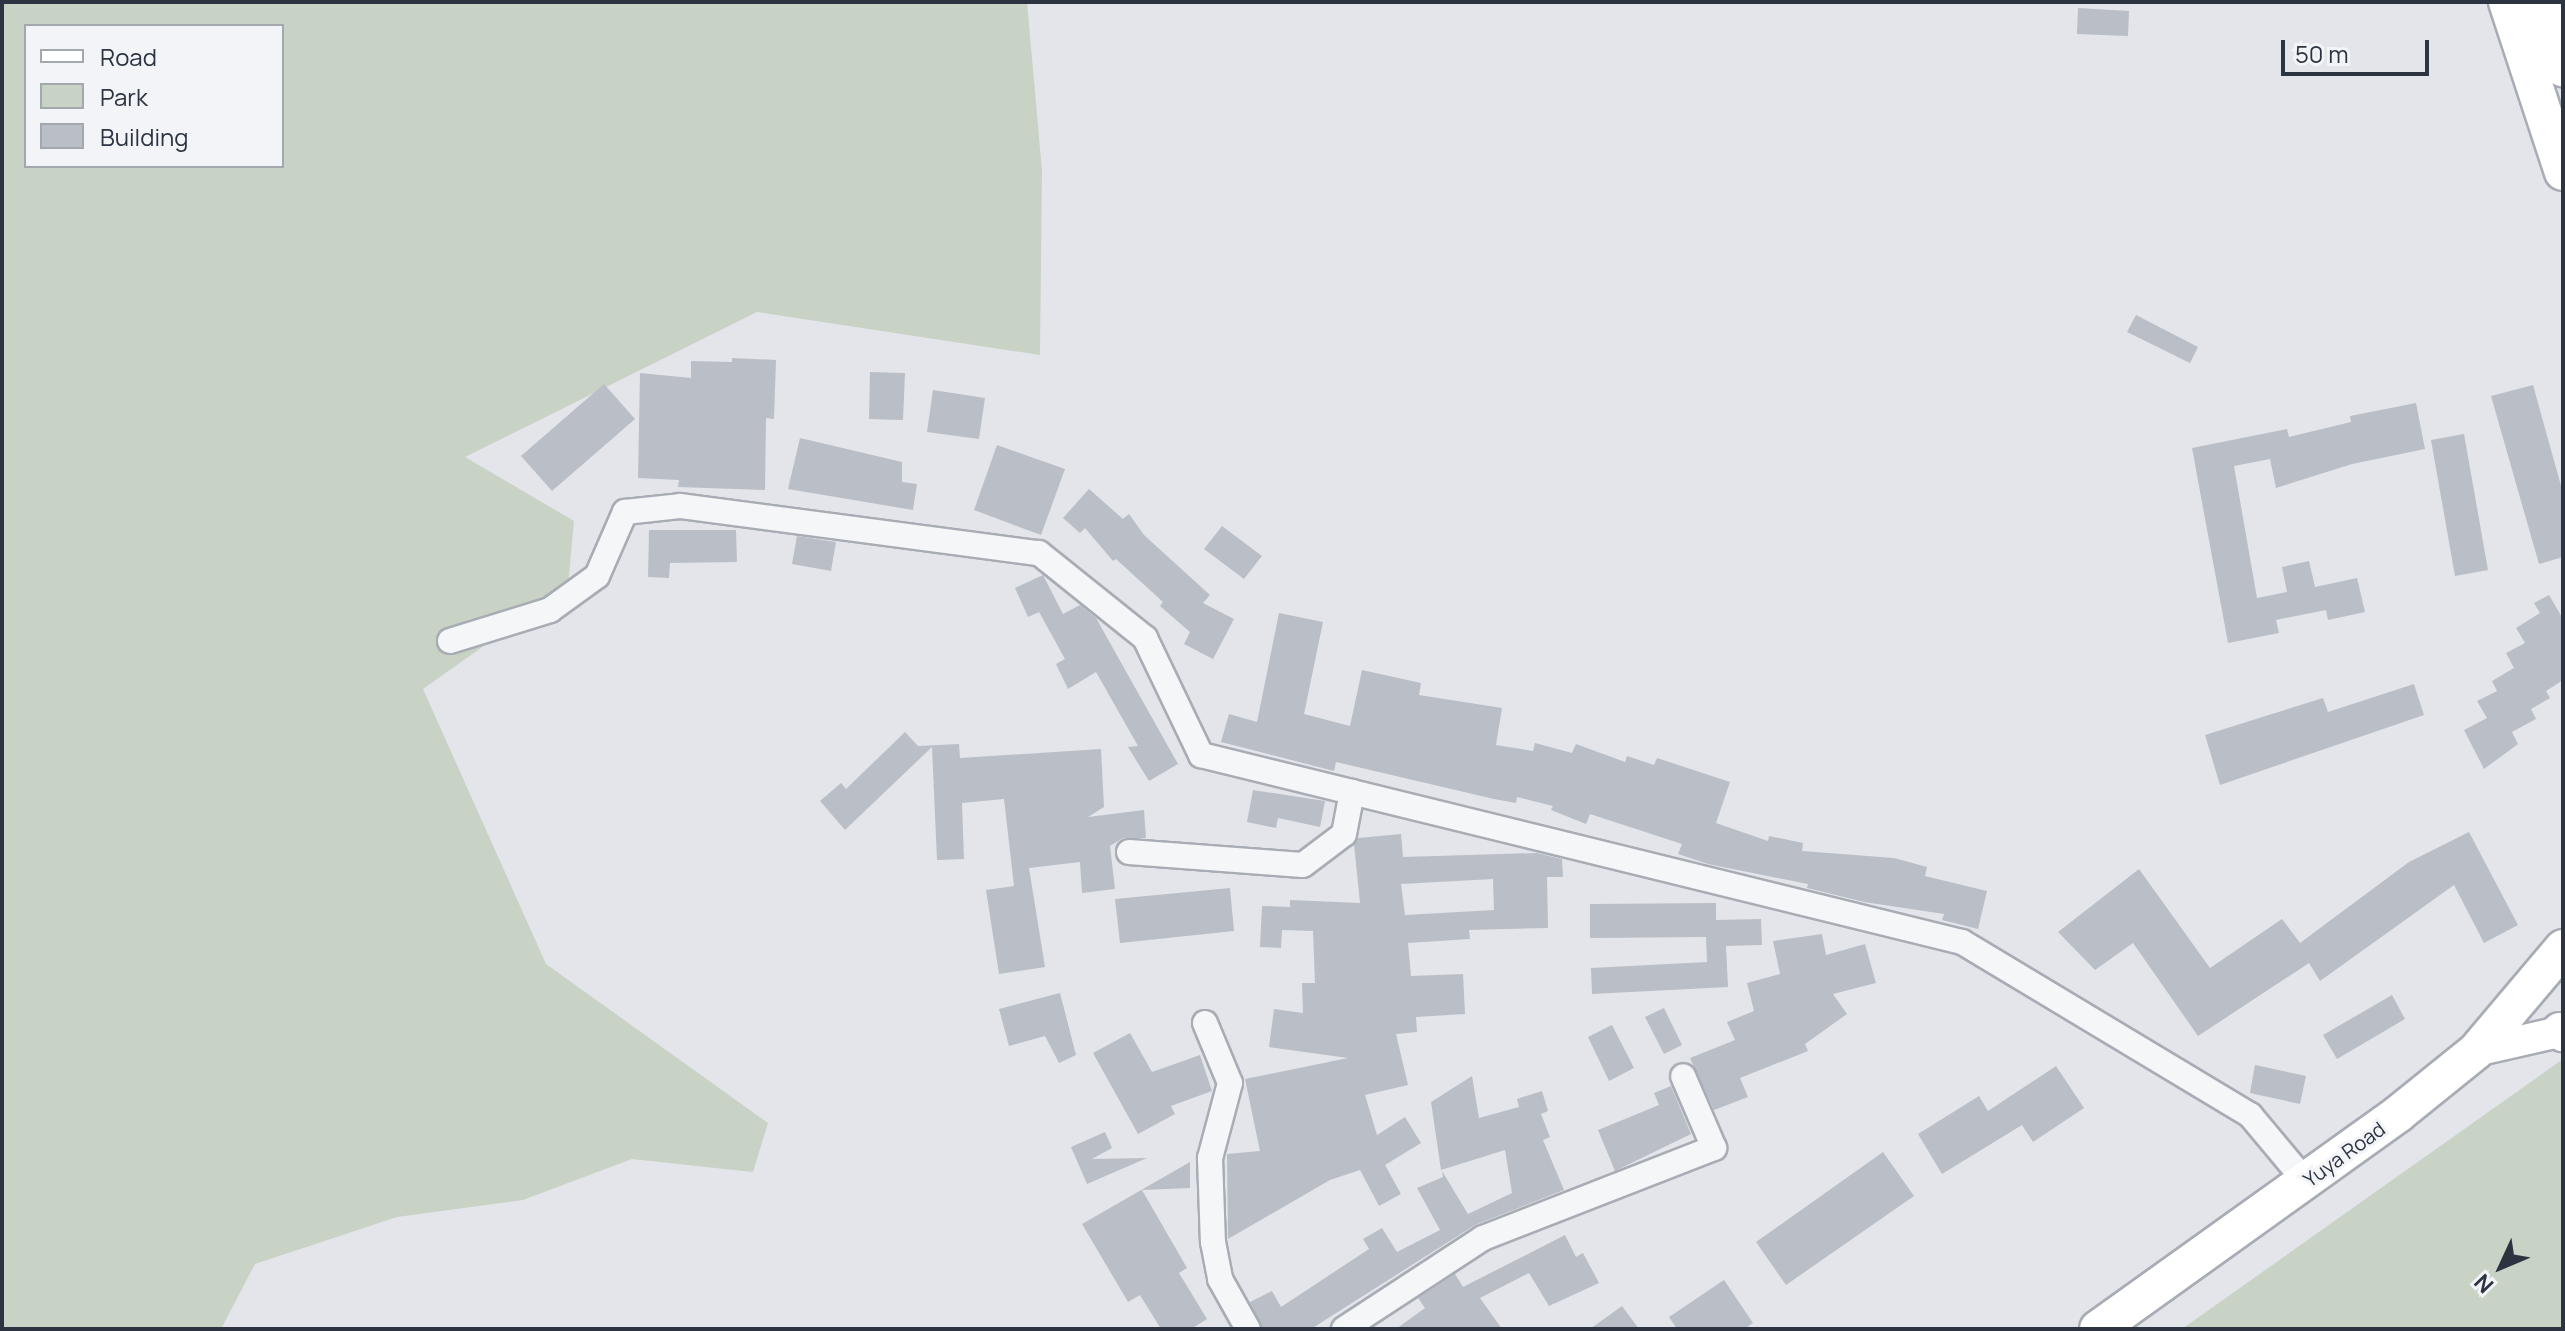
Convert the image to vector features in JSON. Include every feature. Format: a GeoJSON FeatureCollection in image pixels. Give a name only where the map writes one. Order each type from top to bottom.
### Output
{"type":"FeatureCollection","features":[{"type":"Feature","properties":{"kind":"highway"},"geometry":{"type":"LineString","coordinates":[[2507,2],[2560,156]]}},
{"type":"Feature","properties":{"kind":"highway"},"geometry":{"type":"LineString","coordinates":[[2541,2],[2563,68]]}},
{"type":"Feature","properties":{"kind":"highway","name":"Yuya Road"},"geometry":{"type":"LineString","coordinates":[[2098,1329],[2306,1182],[2476,1051],[2563,948]]}},
{"type":"Feature","properties":{"kind":"main road"},"geometry":{"type":"LineString","coordinates":[[2476,1051],[2562,1032]]}},
{"type":"Feature","properties":{"kind":"street"},"geometry":{"type":"LineString","coordinates":[[450,641],[550,610],[597,576],[625,512],[680,506],[1039,553],[1145,638],[1201,755],[1962,942],[2250,1115],[2306,1182]]}},
{"type":"Feature","properties":{"kind":"street"},"geometry":{"type":"LineString","coordinates":[[1129,852],[1303,865],[1344,834],[1352,792]]}},
{"type":"Feature","properties":{"kind":"street"},"geometry":{"type":"LineString","coordinates":[[1205,1023],[1230,1083],[1210,1158],[1213,1242],[1220,1279],[1248,1329]]}},
{"type":"Feature","properties":{"kind":"street"},"geometry":{"type":"LineString","coordinates":[[1344,1329],[1483,1238],[1714,1148],[1683,1076]]}},
{"type":"Feature","properties":{"kind":"green space"},"geometry":{"type":"Polygon","coordinates":[[[2,2],[1027,2],[1042,171],[1040,355],[757,312],[465,457],[574,521],[568,586],[423,689],[546,964],[768,1123],[753,1172],[632,1159],[523,1200],[397,1217],[255,1264],[221,1329],[2,1329],[2,2]]]}},
{"type":"Feature","properties":{"kind":"green space"},"geometry":{"type":"Polygon","coordinates":[[[2563,1059],[2563,1329],[2182,1329],[2563,1059]]]}},
{"type":"Feature","properties":{"kind":"building"},"geometry":{"type":"Polygon","coordinates":[[[2078,8],[2129,11],[2128,36],[2077,34],[2078,8]]]}},
{"type":"Feature","properties":{"kind":"building"},"geometry":{"type":"Polygon","coordinates":[[[2136,315],[2198,347],[2190,363],[2127,332],[2136,315]]]}},
{"type":"Feature","properties":{"kind":"building"},"geometry":{"type":"Polygon","coordinates":[[[732,358],[776,360],[774,419],[766,418],[765,490],[678,487],[679,480],[638,478],[640,373],[691,378],[691,361],[732,362],[732,358]]]}},
{"type":"Feature","properties":{"kind":"building"},"geometry":{"type":"Polygon","coordinates":[[[870,372],[905,373],[903,420],[869,419],[870,372]]]}},
{"type":"Feature","properties":{"kind":"building"},"geometry":{"type":"Polygon","coordinates":[[[604,384],[635,419],[552,491],[521,456],[604,384]]]}},
{"type":"Feature","properties":{"kind":"building"},"geometry":{"type":"Polygon","coordinates":[[[2533,385],[2563,493],[2563,557],[2539,564],[2491,396],[2533,385]]]}},
{"type":"Feature","properties":{"kind":"building"},"geometry":{"type":"Polygon","coordinates":[[[933,390],[985,398],[979,439],[927,432],[933,390]]]}},
{"type":"Feature","properties":{"kind":"building"},"geometry":{"type":"Polygon","coordinates":[[[2416,403],[2425,449],[2352,464],[2276,488],[2270,459],[2234,466],[2257,598],[2287,592],[2282,567],[2309,561],[2315,587],[2357,578],[2365,612],[2328,620],[2326,610],[2276,620],[2279,633],[2228,643],[2192,448],[2287,429],[2289,437],[2351,422],[2350,416],[2416,403]]]}},
{"type":"Feature","properties":{"kind":"building"},"geometry":{"type":"Polygon","coordinates":[[[2464,434],[2488,570],[2455,576],[2431,440],[2464,434]]]}},
{"type":"Feature","properties":{"kind":"building"},"geometry":{"type":"Polygon","coordinates":[[[800,438],[902,462],[902,482],[917,484],[913,510],[788,489],[800,438]]]}},
{"type":"Feature","properties":{"kind":"building"},"geometry":{"type":"Polygon","coordinates":[[[997,445],[1065,469],[1041,535],[974,510],[997,445]]]}},
{"type":"Feature","properties":{"kind":"building"},"geometry":{"type":"Polygon","coordinates":[[[1089,489],[1123,519],[1129,514],[1144,535],[1210,595],[1203,603],[1234,619],[1213,659],[1184,644],[1190,632],[1160,606],[1163,602],[1116,559],[1113,561],[1085,528],[1080,533],[1063,518],[1089,489]]]}},
{"type":"Feature","properties":{"kind":"building"},"geometry":{"type":"Polygon","coordinates":[[[1222,526],[1262,556],[1244,579],[1204,549],[1222,526]]]}},
{"type":"Feature","properties":{"kind":"building"},"geometry":{"type":"Polygon","coordinates":[[[649,530],[736,530],[737,562],[670,563],[669,578],[648,577],[649,530]]]}},
{"type":"Feature","properties":{"kind":"building"},"geometry":{"type":"Polygon","coordinates":[[[797,536],[836,542],[831,571],[792,564],[797,536]]]}},
{"type":"Feature","properties":{"kind":"building"},"geometry":{"type":"Polygon","coordinates":[[[1043,575],[1063,614],[1080,605],[1096,618],[1178,764],[1149,781],[1128,747],[1138,746],[1096,672],[1068,689],[1056,664],[1065,659],[1039,612],[1028,617],[1015,588],[1043,575]]]}},
{"type":"Feature","properties":{"kind":"building"},"geometry":{"type":"Polygon","coordinates":[[[2549,595],[2563,619],[2563,680],[2546,691],[2550,698],[2531,709],[2536,719],[2512,732],[2518,744],[2484,769],[2464,730],[2487,718],[2477,701],[2497,691],[2492,681],[2514,668],[2506,653],[2525,643],[2516,628],[2540,613],[2534,603],[2549,595]]]}},
{"type":"Feature","properties":{"kind":"building"},"geometry":{"type":"Polygon","coordinates":[[[1279,613],[1323,622],[1304,714],[1350,726],[1362,670],[1421,683],[1419,695],[1502,708],[1496,745],[1533,751],[1535,743],[1572,753],[1576,744],[1625,762],[1627,756],[1654,765],[1657,758],[1730,782],[1716,823],[1768,841],[1769,836],[1803,843],[1802,851],[1894,858],[1927,867],[1925,876],[1987,891],[1978,929],[1942,920],[1944,914],[1864,902],[1807,888],[1808,884],[1708,864],[1678,854],[1682,844],[1590,814],[1586,824],[1551,810],[1553,806],[1517,797],[1516,803],[1494,799],[1336,762],[1334,771],[1221,742],[1229,714],[1257,722],[1279,613]]]}},
{"type":"Feature","properties":{"kind":"building"},"geometry":{"type":"Polygon","coordinates":[[[2414,684],[2424,715],[2220,785],[2205,735],[2323,698],[2328,712],[2414,684]]]}},
{"type":"Feature","properties":{"kind":"building"},"geometry":{"type":"Polygon","coordinates":[[[905,732],[918,746],[959,744],[960,758],[1101,749],[1104,807],[1088,817],[1144,810],[1146,838],[1123,838],[1110,846],[1115,889],[1082,893],[1080,862],[1029,868],[1045,967],[999,974],[986,890],[1014,886],[1004,799],[962,803],[964,859],[937,860],[932,747],[845,830],[820,801],[841,783],[846,789],[905,732]]]}},
{"type":"Feature","properties":{"kind":"building"},"geometry":{"type":"Polygon","coordinates":[[[1253,790],[1325,801],[1320,827],[1278,818],[1276,828],[1247,822],[1253,790]]]}},
{"type":"Feature","properties":{"kind":"building"},"geometry":{"type":"Polygon","coordinates":[[[2469,832],[2518,925],[2484,943],[2454,885],[2320,981],[2309,963],[2198,1036],[2133,943],[2095,970],[2058,932],[2139,869],[2210,968],[2282,919],[2300,943],[2409,862],[2469,832]]]}},
{"type":"Feature","properties":{"kind":"building"},"geometry":{"type":"Polygon","coordinates":[[[1401,834],[1403,857],[1537,853],[1562,859],[1563,877],[1547,877],[1548,928],[1469,930],[1470,939],[1408,943],[1411,976],[1463,974],[1465,1014],[1416,1017],[1417,1032],[1396,1034],[1408,1085],[1365,1095],[1377,1135],[1405,1117],[1421,1143],[1385,1165],[1401,1194],[1379,1206],[1360,1170],[1330,1180],[1228,1239],[1227,1154],[1260,1151],[1245,1079],[1348,1058],[1269,1047],[1274,1009],[1303,1013],[1302,983],[1315,983],[1313,931],[1282,930],[1281,948],[1260,947],[1262,906],[1290,907],[1290,900],[1360,903],[1354,844],[1358,838],[1401,834]],[[1493,879],[1401,884],[1405,915],[1494,910],[1493,879]]]}},
{"type":"Feature","properties":{"kind":"building"},"geometry":{"type":"Polygon","coordinates":[[[1230,888],[1234,931],[1120,943],[1115,899],[1230,888]]]}},
{"type":"Feature","properties":{"kind":"building"},"geometry":{"type":"Polygon","coordinates":[[[1716,903],[1716,920],[1761,919],[1762,945],[1726,946],[1728,987],[1592,994],[1591,968],[1707,962],[1706,937],[1590,938],[1590,904],[1716,903]]]}},
{"type":"Feature","properties":{"kind":"building"},"geometry":{"type":"Polygon","coordinates":[[[1822,934],[1826,955],[1865,944],[1876,983],[1833,994],[1847,1014],[1805,1044],[1808,1051],[1740,1078],[1748,1097],[1714,1110],[1690,1058],[1735,1040],[1727,1022],[1754,1011],[1747,983],[1780,974],[1773,941],[1822,934]]]}},
{"type":"Feature","properties":{"kind":"building"},"geometry":{"type":"Polygon","coordinates":[[[1060,993],[1076,1055],[1059,1063],[1045,1036],[1009,1046],[999,1009],[1060,993]]]}},
{"type":"Feature","properties":{"kind":"building"},"geometry":{"type":"Polygon","coordinates":[[[2392,995],[2405,1019],[2337,1059],[2323,1035],[2392,995]]]}},
{"type":"Feature","properties":{"kind":"building"},"geometry":{"type":"Polygon","coordinates":[[[1664,1008],[1682,1045],[1664,1054],[1645,1017],[1664,1008]]]}},
{"type":"Feature","properties":{"kind":"building"},"geometry":{"type":"Polygon","coordinates":[[[1612,1025],[1634,1068],[1609,1081],[1588,1037],[1612,1025]]]}},
{"type":"Feature","properties":{"kind":"building"},"geometry":{"type":"Polygon","coordinates":[[[1130,1033],[1152,1072],[1200,1055],[1212,1091],[1171,1106],[1175,1114],[1138,1134],[1093,1053],[1130,1033]]]}},
{"type":"Feature","properties":{"kind":"building"},"geometry":{"type":"Polygon","coordinates":[[[2255,1065],[2306,1076],[2300,1104],[2250,1093],[2255,1065]]]}},
{"type":"Feature","properties":{"kind":"building"},"geometry":{"type":"Polygon","coordinates":[[[2056,1066],[2084,1108],[2033,1142],[2022,1125],[1942,1174],[1918,1134],[1979,1096],[1988,1111],[2056,1066]]]}},
{"type":"Feature","properties":{"kind":"building"},"geometry":{"type":"Polygon","coordinates":[[[1472,1076],[1479,1118],[1519,1107],[1517,1099],[1542,1091],[1548,1111],[1541,1114],[1550,1137],[1543,1140],[1564,1190],[1475,1225],[1311,1329],[1263,1329],[1250,1302],[1272,1291],[1281,1307],[1369,1249],[1363,1239],[1382,1228],[1397,1252],[1440,1230],[1417,1188],[1443,1177],[1442,1171],[1468,1214],[1512,1193],[1505,1150],[1441,1170],[1431,1102],[1472,1076]]]}},
{"type":"Feature","properties":{"kind":"building"},"geometry":{"type":"Polygon","coordinates":[[[1671,1086],[1691,1134],[1615,1171],[1598,1130],[1659,1105],[1654,1093],[1671,1086]]]}},
{"type":"Feature","properties":{"kind":"building"},"geometry":{"type":"Polygon","coordinates":[[[1105,1132],[1112,1148],[1092,1159],[1147,1158],[1087,1184],[1071,1147],[1105,1132]]]}},
{"type":"Feature","properties":{"kind":"building"},"geometry":{"type":"Polygon","coordinates":[[[1883,1152],[1914,1196],[1786,1285],[1756,1242],[1883,1152]]]}},
{"type":"Feature","properties":{"kind":"building"},"geometry":{"type":"Polygon","coordinates":[[[1190,1162],[1190,1188],[1142,1190],[1187,1268],[1179,1273],[1207,1319],[1191,1329],[1161,1329],[1140,1295],[1128,1302],[1082,1224],[1190,1162]]]}},
{"type":"Feature","properties":{"kind":"building"},"geometry":{"type":"Polygon","coordinates":[[[1565,1235],[1576,1257],[1583,1253],[1599,1283],[1549,1306],[1529,1273],[1480,1298],[1502,1329],[1396,1329],[1425,1308],[1418,1298],[1455,1274],[1463,1287],[1565,1235]]]}},
{"type":"Feature","properties":{"kind":"building"},"geometry":{"type":"Polygon","coordinates":[[[1724,1280],[1753,1323],[1744,1329],[1677,1329],[1669,1317],[1724,1280]]]}},
{"type":"Feature","properties":{"kind":"building"},"geometry":{"type":"Polygon","coordinates":[[[1622,1306],[1639,1329],[1590,1329],[1622,1306]]]}}]}
